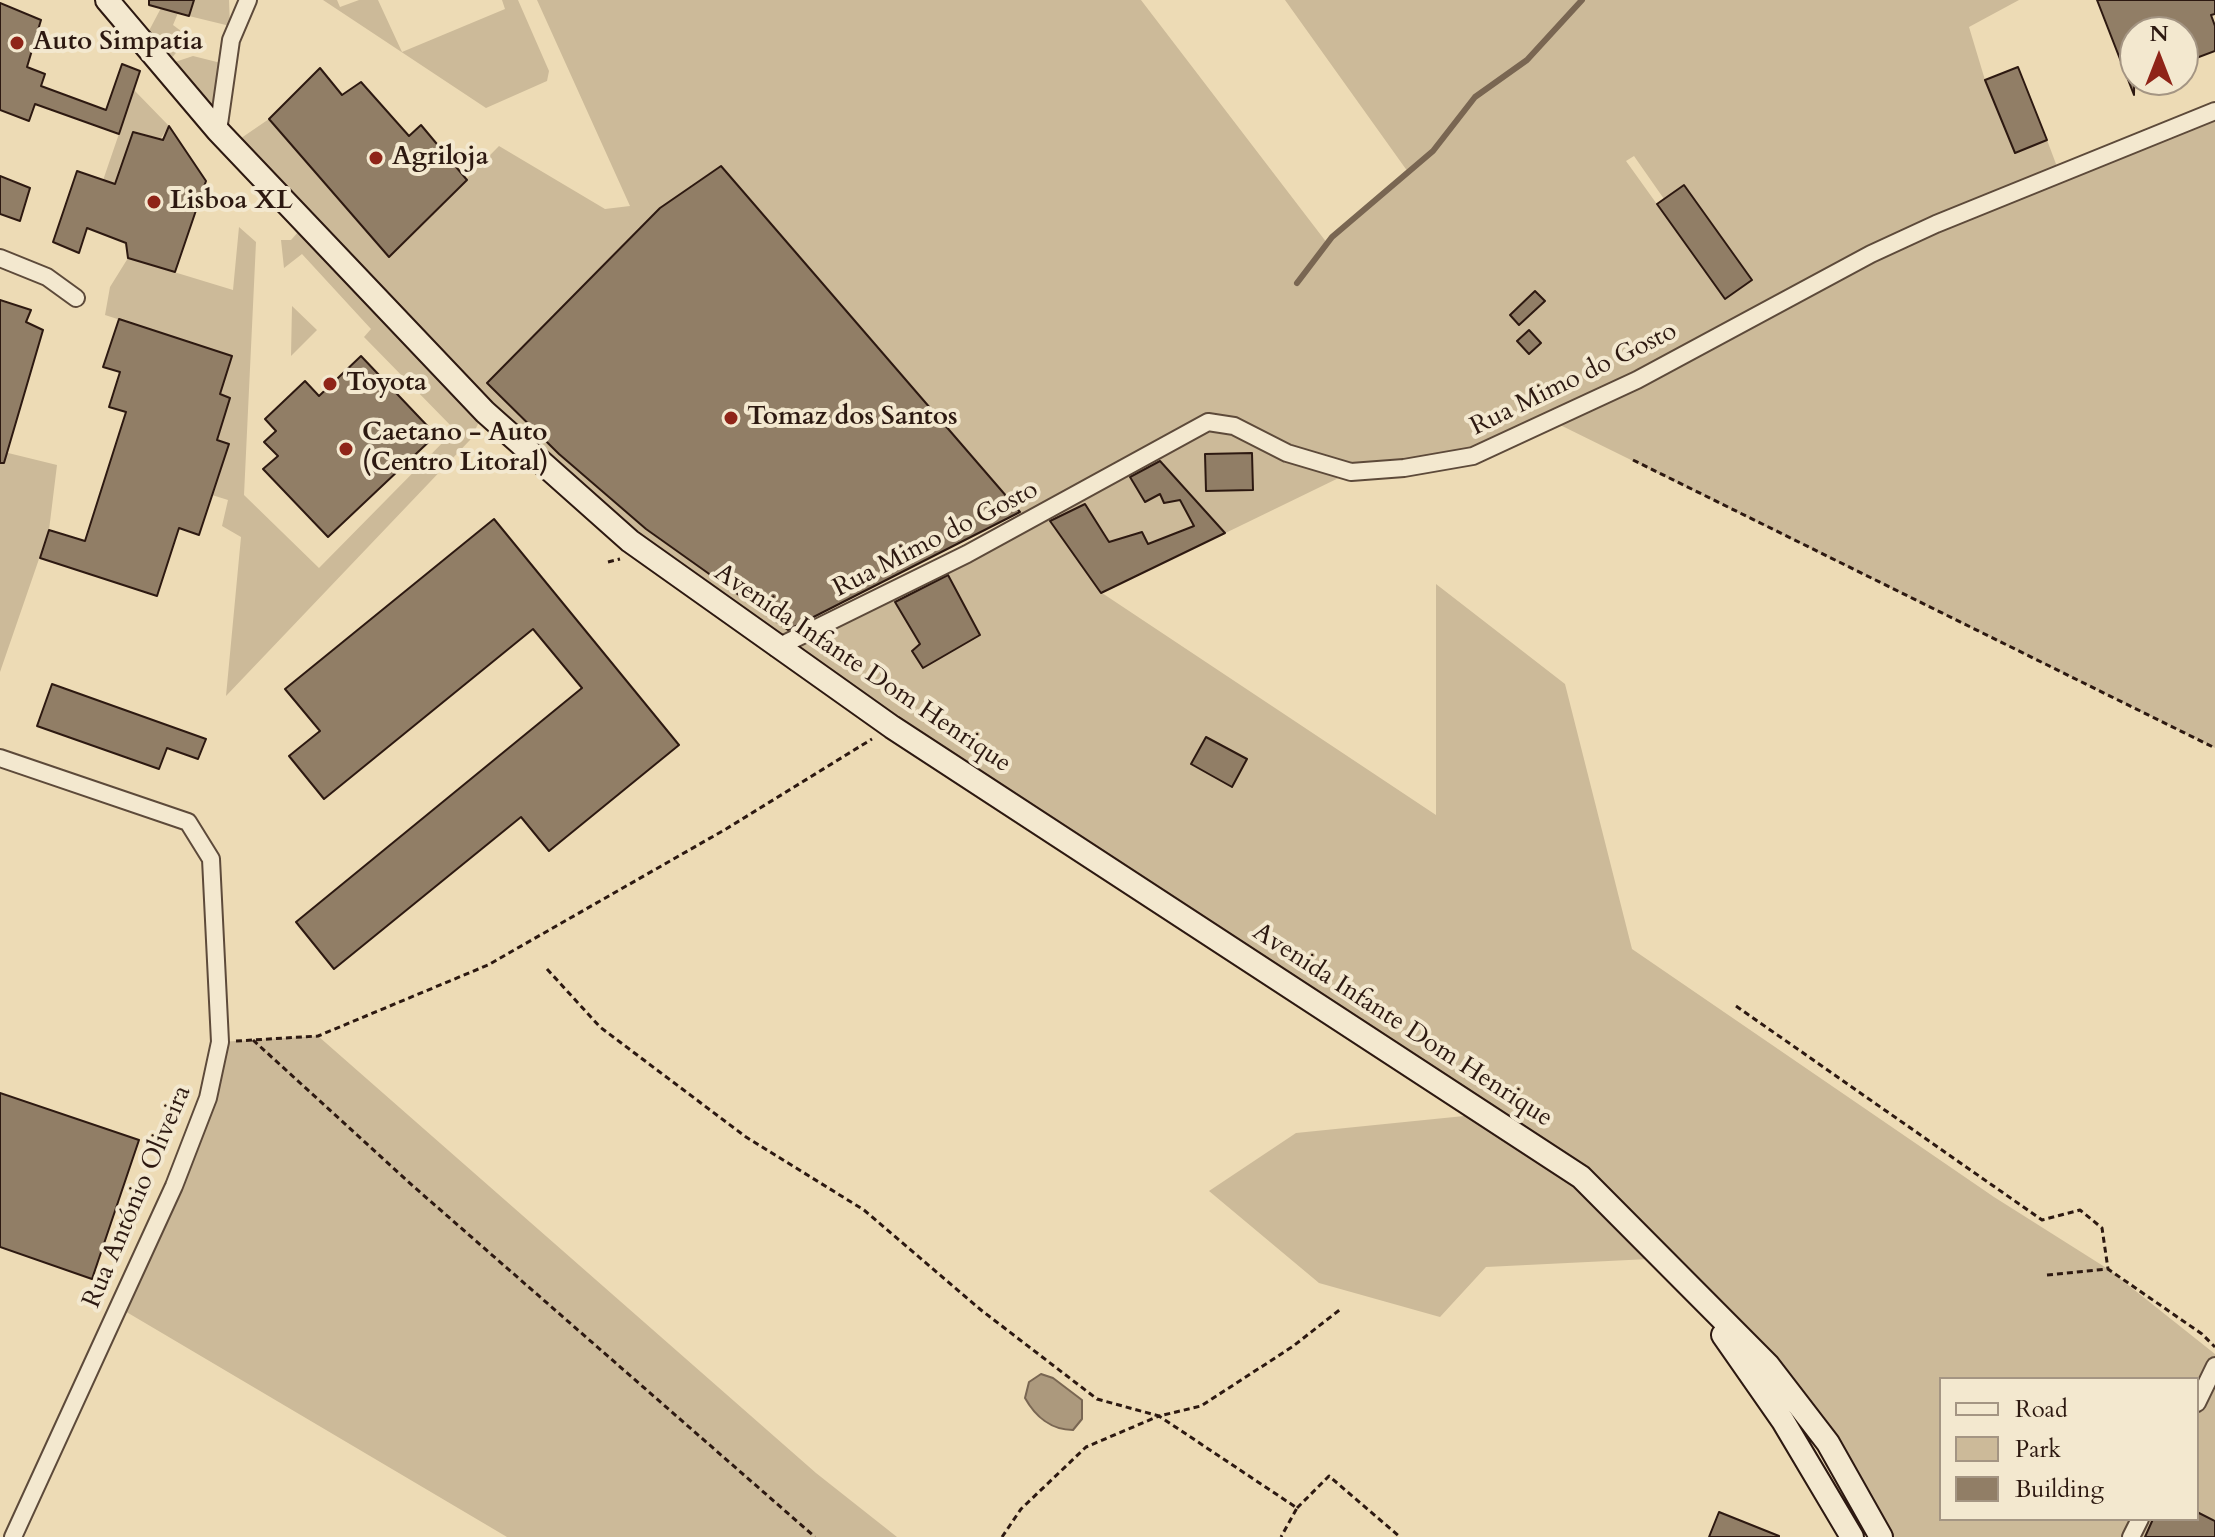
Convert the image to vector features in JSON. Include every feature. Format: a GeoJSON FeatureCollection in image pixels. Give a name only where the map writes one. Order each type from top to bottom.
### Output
{"type":"FeatureCollection","features":[{"type":"Feature","properties":{"kind":"main road","name":"Avenida Infante Dom Henrique"},"geometry":{"type":"LineString","coordinates":[[107,0],[218,131],[519,444],[630,541],[776,648],[892,727],[1581,1177],[1768,1365],[1820,1432],[1881,1537]]}},
{"type":"Feature","properties":{"kind":"main road","name":"Avenida Infante Dom Henrique"},"geometry":{"type":"LineString","coordinates":[[1678,1272],[1783,1421],[1852,1537]]}},
{"type":"Feature","properties":{"kind":"street"},"geometry":{"type":"LineString","coordinates":[[218,131],[231,40],[248,0]]}},
{"type":"Feature","properties":{"kind":"street","name":"Rua Mimo do Gosto"},"geometry":{"type":"LineString","coordinates":[[776,648],[967,554],[1208,422],[1234,426],[1287,453],[1351,472],[1404,468],[1473,456],[1637,380],[1923,230],[2215,111]]}},
{"type":"Feature","properties":{"kind":"street"},"geometry":{"type":"LineString","coordinates":[[0,258],[47,277],[76,298]]}},
{"type":"Feature","properties":{"kind":"street","name":"Rua António Oliveira"},"geometry":{"type":"LineString","coordinates":[[0,758],[188,822],[211,859],[220,1042],[208,1098],[174,1186],[13,1537]]}},
{"type":"Feature","properties":{"kind":"street"},"geometry":{"type":"LineString","coordinates":[[2199,1399],[2215,1366]]}},
{"type":"Feature","properties":{"kind":"path"},"geometry":{"type":"LineString","coordinates":[[1633,460],[2215,748]]}},
{"type":"Feature","properties":{"kind":"path"},"geometry":{"type":"LineString","coordinates":[[220,1042],[318,1036],[488,965],[726,829],[892,727]]}},
{"type":"Feature","properties":{"kind":"path"},"geometry":{"type":"LineString","coordinates":[[547,969],[600,1027],[746,1137],[864,1210],[981,1310],[1097,1399],[1159,1416],[1297,1508]]}},
{"type":"Feature","properties":{"kind":"path"},"geometry":{"type":"LineString","coordinates":[[1736,1006],[2042,1220],[2080,1210],[2102,1228],[2108,1269]]}},
{"type":"Feature","properties":{"kind":"path"},"geometry":{"type":"LineString","coordinates":[[253,1040],[413,1186],[815,1537]]}},
{"type":"Feature","properties":{"kind":"path"},"geometry":{"type":"LineString","coordinates":[[2047,1275],[2108,1269],[2202,1334],[2215,1347]]}},
{"type":"Feature","properties":{"kind":"path"},"geometry":{"type":"LineString","coordinates":[[1002,1537],[1021,1509],[1086,1447],[1159,1416],[1201,1406],[1292,1347],[1342,1308]]}},
{"type":"Feature","properties":{"kind":"path"},"geometry":{"type":"LineString","coordinates":[[1281,1537],[1297,1508],[1329,1476],[1400,1537]]}},
{"type":"Feature","properties":{"kind":"green space"},"geometry":{"type":"Polygon","coordinates":[[[194,0],[229,0],[230,26],[189,16],[194,0]]]}},
{"type":"Feature","properties":{"kind":"green space"},"geometry":{"type":"Polygon","coordinates":[[[323,0],[337,0],[340,7],[359,0],[378,0],[402,52],[505,9],[502,0],[518,0],[549,71],[547,81],[486,108],[323,0]]]}},
{"type":"Feature","properties":{"kind":"green space"},"geometry":{"type":"Polygon","coordinates":[[[537,0],[1141,0],[1327,243],[1408,172],[1285,0],[2019,0],[1969,27],[1985,80],[2015,153],[2047,140],[2059,172],[2215,111],[2215,748],[1552,421],[1473,456],[1351,472],[1102,593],[1436,815],[1436,584],[1565,684],[1632,949],[1994,1197],[2108,1269],[2215,1354],[2215,1537],[1881,1537],[1828,1443],[1649,1259],[1486,1267],[1440,1317],[1319,1283],[1209,1191],[1296,1133],[1484,1114],[776,648],[484,412],[470,440],[226,696],[241,537],[222,526],[228,500],[212,495],[228,444],[217,440],[230,398],[220,394],[232,356],[105,315],[110,287],[128,258],[233,290],[239,227],[256,242],[244,495],[319,568],[455,430],[364,337],[371,329],[302,254],[284,268],[281,240],[291,240],[307,222],[231,145],[269,119],[389,257],[499,146],[605,209],[630,206],[537,0]],[[1634,156],[1626,161],[1725,299],[1751,281],[1664,199],[1634,156]],[[722,167],[660,208],[487,383],[646,529],[798,637],[1027,520],[722,167]]]}},
{"type":"Feature","properties":{"kind":"green space"},"geometry":{"type":"Polygon","coordinates":[[[161,8],[178,13],[173,25],[189,37],[166,65],[193,56],[229,65],[218,131],[143,42],[161,8]]]}},
{"type":"Feature","properties":{"kind":"green space"},"geometry":{"type":"Polygon","coordinates":[[[134,90],[169,126],[99,232],[87,227],[134,90]]]}},
{"type":"Feature","properties":{"kind":"green space"},"geometry":{"type":"Polygon","coordinates":[[[292,306],[317,330],[291,356],[292,306]]]}},
{"type":"Feature","properties":{"kind":"green space"},"geometry":{"type":"Polygon","coordinates":[[[0,451],[57,465],[49,530],[0,672],[0,451]]]}},
{"type":"Feature","properties":{"kind":"green space"},"geometry":{"type":"Polygon","coordinates":[[[318,1036],[816,1473],[897,1537],[507,1537],[118,1307],[174,1186],[220,1042],[318,1036]]]}},
{"type":"Feature","properties":{"kind":"shaded area"},"geometry":{"type":"Polygon","coordinates":[[[1041,1374],[1053,1378],[1082,1400],[1082,1419],[1073,1430],[1058,1428],[1044,1421],[1025,1398],[1029,1382],[1041,1374]]]}},
{"type":"Feature","properties":{"kind":"building"},"geometry":{"type":"Polygon","coordinates":[[[149,0],[194,0],[189,16],[149,5],[149,0]]]}},
{"type":"Feature","properties":{"kind":"building"},"geometry":{"type":"Polygon","coordinates":[[[2097,0],[2215,0],[2215,14],[2211,15],[2215,26],[2215,51],[2199,57],[2199,16],[2119,16],[2119,56],[2097,0]]]}},
{"type":"Feature","properties":{"kind":"building"},"geometry":{"type":"Polygon","coordinates":[[[0,3],[41,20],[27,67],[45,74],[41,86],[106,110],[122,64],[140,71],[119,134],[35,104],[29,121],[0,110],[0,3]]]}},
{"type":"Feature","properties":{"kind":"building"},"geometry":{"type":"Polygon","coordinates":[[[2018,67],[2047,140],[2015,153],[1985,80],[2018,67]]]}},
{"type":"Feature","properties":{"kind":"building","name":"Agriloja"},"geometry":{"type":"Polygon","coordinates":[[[320,68],[342,95],[361,82],[409,136],[421,125],[467,180],[389,257],[269,119],[320,68]]]}},
{"type":"Feature","properties":{"kind":"building","name":"Lisboa XL"},"geometry":{"type":"Polygon","coordinates":[[[169,126],[206,181],[175,272],[128,258],[126,243],[87,228],[79,253],[53,242],[77,171],[115,184],[133,132],[163,140],[169,126]]]}},
{"type":"Feature","properties":{"kind":"building","name":"Tomaz dos Santos"},"geometry":{"type":"Polygon","coordinates":[[[721,166],[1020,512],[788,630],[646,529],[559,454],[487,383],[660,208],[721,166]]]}},
{"type":"Feature","properties":{"kind":"building"},"geometry":{"type":"Polygon","coordinates":[[[0,176],[30,188],[20,221],[0,214],[0,176]]]}},
{"type":"Feature","properties":{"kind":"building"},"geometry":{"type":"Polygon","coordinates":[[[1684,185],[1752,280],[1725,299],[1657,204],[1684,185]]]}},
{"type":"Feature","properties":{"kind":"building"},"geometry":{"type":"Polygon","coordinates":[[[1535,291],[1545,301],[1519,325],[1510,315],[1535,291]]]}},
{"type":"Feature","properties":{"kind":"building"},"geometry":{"type":"Polygon","coordinates":[[[0,300],[31,310],[26,322],[43,330],[4,463],[0,463],[0,300]]]}},
{"type":"Feature","properties":{"kind":"building"},"geometry":{"type":"Polygon","coordinates":[[[119,319],[232,356],[220,394],[230,398],[217,440],[229,444],[199,535],[179,528],[157,596],[40,558],[49,530],[85,541],[126,412],[109,407],[120,372],[103,367],[119,319]]]}},
{"type":"Feature","properties":{"kind":"building"},"geometry":{"type":"Polygon","coordinates":[[[1529,330],[1541,343],[1529,354],[1517,341],[1529,330]]]}},
{"type":"Feature","properties":{"kind":"building","name":"Caetano - Auto (Centro Litoral)"},"geometry":{"type":"Polygon","coordinates":[[[361,356],[436,435],[328,537],[263,469],[278,456],[264,442],[276,431],[265,419],[305,381],[319,396],[361,356]]]}},
{"type":"Feature","properties":{"kind":"building"},"geometry":{"type":"Polygon","coordinates":[[[1252,453],[1253,490],[1206,491],[1205,454],[1252,453]]]}},
{"type":"Feature","properties":{"kind":"building"},"geometry":{"type":"Polygon","coordinates":[[[1160,461],[1225,533],[1101,593],[1050,521],[1085,504],[1109,542],[1142,532],[1148,544],[1194,526],[1180,500],[1164,503],[1160,494],[1145,502],[1130,477],[1160,461]]]}},
{"type":"Feature","properties":{"kind":"building"},"geometry":{"type":"Polygon","coordinates":[[[494,519],[679,745],[549,851],[521,817],[334,969],[296,922],[582,688],[533,629],[324,799],[289,756],[320,731],[285,689],[494,519]]]}},
{"type":"Feature","properties":{"kind":"building"},"geometry":{"type":"Polygon","coordinates":[[[948,575],[980,635],[923,668],[912,651],[920,644],[895,602],[948,575]]]}},
{"type":"Feature","properties":{"kind":"building"},"geometry":{"type":"Polygon","coordinates":[[[52,684],[206,739],[198,759],[167,748],[159,769],[37,726],[52,684]]]}},
{"type":"Feature","properties":{"kind":"building"},"geometry":{"type":"Polygon","coordinates":[[[1206,737],[1247,759],[1232,787],[1191,764],[1206,737]]]}},
{"type":"Feature","properties":{"kind":"building"},"geometry":{"type":"Polygon","coordinates":[[[0,1093],[139,1140],[92,1279],[0,1247],[0,1093]]]}},
{"type":"Feature","properties":{"kind":"building"},"geometry":{"type":"Polygon","coordinates":[[[1719,1512],[1779,1536],[1779,1537],[1709,1537],[1719,1512]]]}},
{"type":"Feature","properties":{"kind":"building"},"geometry":{"type":"Polygon","coordinates":[[[2199,1513],[2215,1521],[2215,1537],[2145,1537],[2152,1521],[2199,1521],[2199,1513]]]}},
{"type":"Feature","properties":{"kind":"waterway"},"geometry":{"type":"LineString","coordinates":[[1297,283],[1332,237],[1433,151],[1475,97],[1527,60],[1582,0]]}},
{"type":"Feature","properties":{"kind":"place","name":"Auto Simpatia"},"geometry":{"type":"Point","coordinates":[17,43]}},
{"type":"Feature","properties":{"kind":"place","name":"Agriloja"},"geometry":{"type":"Point","coordinates":[376,158]}},
{"type":"Feature","properties":{"kind":"place","name":"Lisboa XL"},"geometry":{"type":"Point","coordinates":[154,202]}},
{"type":"Feature","properties":{"kind":"place","name":"Toyota"},"geometry":{"type":"Point","coordinates":[330,384]}},
{"type":"Feature","properties":{"kind":"place","name":"Tomaz dos Santos"},"geometry":{"type":"Point","coordinates":[731,418]}},
{"type":"Feature","properties":{"kind":"place","name":"Caetano - Auto (Centro Litoral)"},"geometry":{"type":"Point","coordinates":[346,449]}}]}
